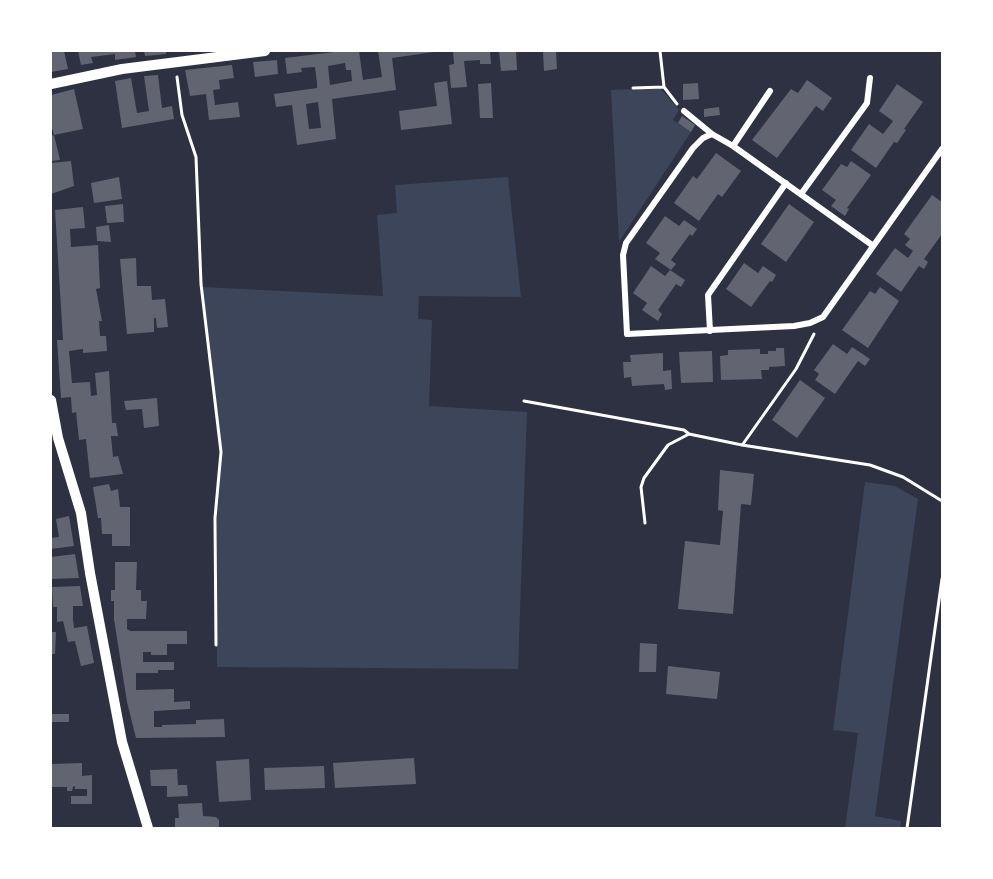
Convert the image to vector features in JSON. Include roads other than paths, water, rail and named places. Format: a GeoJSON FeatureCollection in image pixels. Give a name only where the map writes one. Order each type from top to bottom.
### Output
{"type":"FeatureCollection","features":[{"type":"Feature","properties":{"kind":"street"},"geometry":{"type":"LineString","coordinates":[[51,84],[122,69],[265,51]]}},
{"type":"Feature","properties":{"kind":"street"},"geometry":{"type":"LineString","coordinates":[[801,194],[867,103],[870,78]]}},
{"type":"Feature","properties":{"kind":"street"},"geometry":{"type":"LineString","coordinates":[[733,146],[770,91]]}},
{"type":"Feature","properties":{"kind":"street"},"geometry":{"type":"LineString","coordinates":[[684,111],[712,134],[733,146],[872,245]]}},
{"type":"Feature","properties":{"kind":"street"},"geometry":{"type":"LineString","coordinates":[[712,134],[693,147],[626,243],[623,255],[627,334],[794,326],[810,323],[823,316],[942,148]]}},
{"type":"Feature","properties":{"kind":"street"},"geometry":{"type":"LineString","coordinates":[[710,331],[708,295],[786,183]]}},
{"type":"Feature","properties":{"kind":"street"},"geometry":{"type":"LineString","coordinates":[[51,400],[58,438],[81,513],[122,742],[148,828]]}}]}
